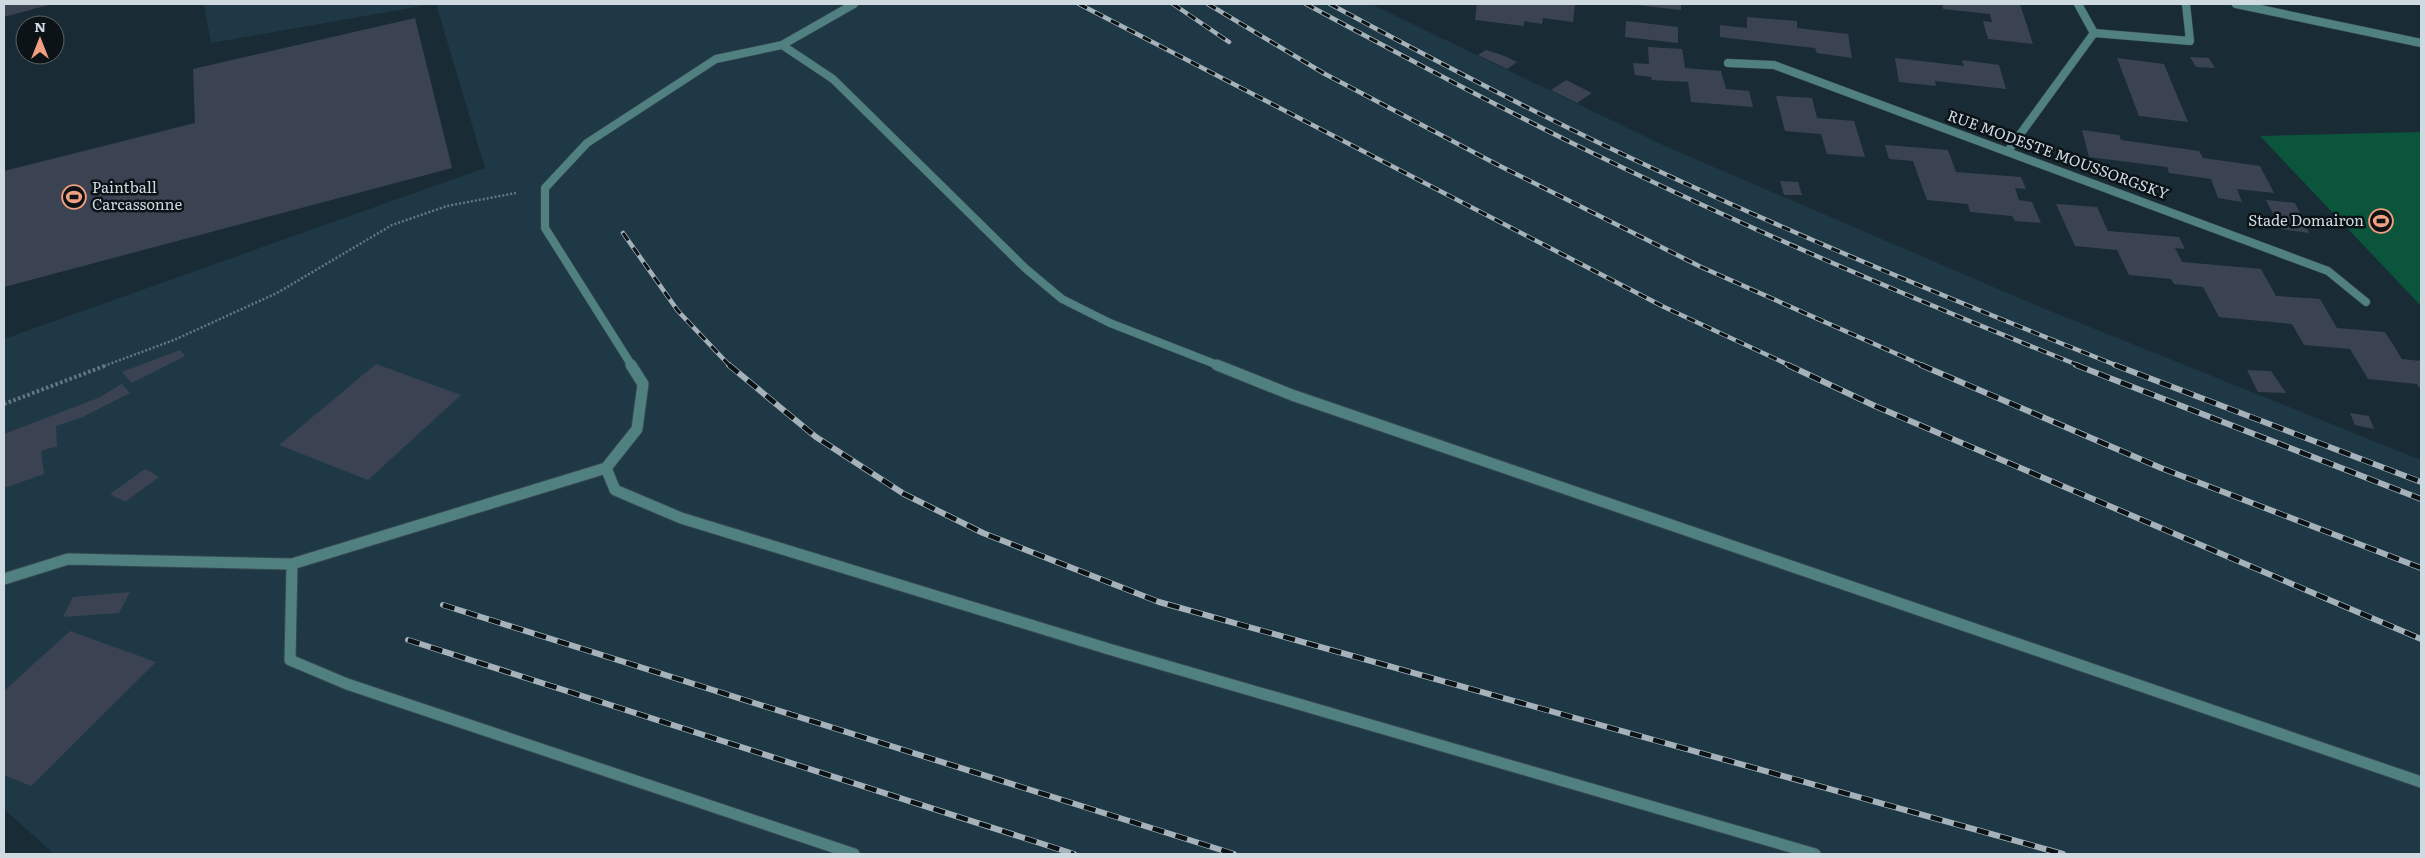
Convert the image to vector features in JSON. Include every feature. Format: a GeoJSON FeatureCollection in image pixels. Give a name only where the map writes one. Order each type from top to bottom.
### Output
{"type":"FeatureCollection","features":[{"type":"Feature","properties":{"kind":"street"},"geometry":{"type":"LineString","coordinates":[[4,579],[68,558],[292,564],[606,468],[637,429],[643,384],[545,228],[545,188],[587,143],[716,59],[782,45],[854,4]]}},
{"type":"Feature","properties":{"kind":"street"},"geometry":{"type":"LineString","coordinates":[[2078,4],[2094,33]]}},
{"type":"Feature","properties":{"kind":"street"},"geometry":{"type":"LineString","coordinates":[[2094,33],[2190,41],[2186,4]]}},
{"type":"Feature","properties":{"kind":"street"},"geometry":{"type":"LineString","coordinates":[[2236,4],[2255,6],[2421,43]]}},
{"type":"Feature","properties":{"kind":"street"},"geometry":{"type":"LineString","coordinates":[[2008,151],[2094,33]]}},
{"type":"Feature","properties":{"kind":"street"},"geometry":{"type":"LineString","coordinates":[[782,45],[832,79],[1025,268],[1062,299],[1110,323],[1292,395],[2421,782]]}},
{"type":"Feature","properties":{"kind":"street","name":"RUE MODESTE MOUSSORGSKY"},"geometry":{"type":"LineString","coordinates":[[1728,63],[1774,65],[2008,151],[2328,271],[2366,302]]}},
{"type":"Feature","properties":{"kind":"street"},"geometry":{"type":"LineString","coordinates":[[606,468],[615,490],[681,518],[1112,650],[1815,854]]}},
{"type":"Feature","properties":{"kind":"street"},"geometry":{"type":"LineString","coordinates":[[292,564],[290,660],[347,684],[854,854]]}},
{"type":"Feature","properties":{"kind":"path"},"geometry":{"type":"LineString","coordinates":[[4,404],[182,336],[276,293],[392,225],[447,206],[545,188]]}},
{"type":"Feature","properties":{"kind":"shaded area"},"geometry":{"type":"Polygon","coordinates":[[[204,4],[433,4],[211,43],[204,4]]]}},
{"type":"Feature","properties":{"kind":"shaded area"},"geometry":{"type":"Polygon","coordinates":[[[436,4],[1371,4],[1667,147],[2040,307],[2421,460],[2421,854],[54,854],[4,809],[4,339],[485,168],[436,4]]]}},
{"type":"Feature","properties":{"kind":"green space","name":"Stade Domairon"},"geometry":{"type":"Polygon","coordinates":[[[2421,132],[2421,306],[2260,136],[2421,132]]]}},
{"type":"Feature","properties":{"kind":"building"},"geometry":{"type":"Polygon","coordinates":[[[4,4],[52,4],[4,17],[4,4]]]}},
{"type":"Feature","properties":{"kind":"building"},"geometry":{"type":"Polygon","coordinates":[[[1477,4],[1575,4],[1573,22],[1543,18],[1542,24],[1524,21],[1524,26],[1475,20],[1477,4]]]}},
{"type":"Feature","properties":{"kind":"building"},"geometry":{"type":"Polygon","coordinates":[[[1681,4],[1681,10],[1637,5],[1681,4]]]}},
{"type":"Feature","properties":{"kind":"building"},"geometry":{"type":"Polygon","coordinates":[[[1942,4],[2020,4],[2033,44],[1988,39],[1983,21],[1992,22],[1990,14],[1943,9],[1942,4]]]}},
{"type":"Feature","properties":{"kind":"building"},"geometry":{"type":"Polygon","coordinates":[[[1747,17],[1797,21],[1797,28],[1848,34],[1852,58],[1817,53],[1815,48],[1720,37],[1720,25],[1747,28],[1747,17]]]}},
{"type":"Feature","properties":{"kind":"building"},"geometry":{"type":"Polygon","coordinates":[[[415,18],[452,168],[4,287],[4,171],[195,123],[193,69],[415,18]]]}},
{"type":"Feature","properties":{"kind":"building"},"geometry":{"type":"Polygon","coordinates":[[[1626,21],[1678,27],[1678,43],[1625,37],[1626,21]]]}},
{"type":"Feature","properties":{"kind":"building"},"geometry":{"type":"Polygon","coordinates":[[[1648,47],[1682,49],[1685,68],[1721,71],[1726,89],[1749,91],[1753,107],[1691,102],[1688,82],[1652,80],[1651,77],[1635,75],[1633,63],[1649,64],[1648,47]]]}},
{"type":"Feature","properties":{"kind":"building"},"geometry":{"type":"Polygon","coordinates":[[[1486,50],[1517,62],[1507,69],[1478,55],[1486,50]]]}},
{"type":"Feature","properties":{"kind":"building"},"geometry":{"type":"Polygon","coordinates":[[[2190,57],[2209,58],[2215,68],[2196,67],[2190,57]]]}},
{"type":"Feature","properties":{"kind":"building"},"geometry":{"type":"Polygon","coordinates":[[[1895,58],[1964,66],[1962,60],[1999,65],[2006,89],[1935,81],[1936,86],[1899,82],[1895,58]]]}},
{"type":"Feature","properties":{"kind":"building"},"geometry":{"type":"Polygon","coordinates":[[[2117,58],[2164,64],[2188,122],[2139,116],[2117,58]]]}},
{"type":"Feature","properties":{"kind":"building"},"geometry":{"type":"Polygon","coordinates":[[[1566,80],[1592,93],[1577,103],[1551,90],[1566,80]]]}},
{"type":"Feature","properties":{"kind":"building"},"geometry":{"type":"Polygon","coordinates":[[[1776,96],[1812,98],[1817,118],[1854,121],[1865,157],[1827,154],[1821,134],[1785,131],[1776,96]]]}},
{"type":"Feature","properties":{"kind":"building"},"geometry":{"type":"Polygon","coordinates":[[[2082,130],[2119,135],[2121,140],[2199,151],[2203,158],[2260,166],[2274,193],[2237,189],[2242,202],[2218,198],[2211,179],[2169,173],[2167,167],[2089,157],[2082,130]]]}},
{"type":"Feature","properties":{"kind":"building"},"geometry":{"type":"Polygon","coordinates":[[[1885,145],[1948,150],[1956,172],[2021,177],[2026,189],[2015,188],[2019,200],[2032,202],[2041,223],[2015,221],[2012,216],[1970,212],[1968,204],[1927,200],[1913,161],[1889,159],[1885,145]]]}},
{"type":"Feature","properties":{"kind":"building"},"geometry":{"type":"Polygon","coordinates":[[[1780,181],[1798,182],[1802,195],[1784,195],[1780,181]]]}},
{"type":"Feature","properties":{"kind":"building"},"geometry":{"type":"Polygon","coordinates":[[[2266,200],[2295,203],[2309,233],[2281,229],[2266,200]]]}},
{"type":"Feature","properties":{"kind":"building"},"geometry":{"type":"Polygon","coordinates":[[[2056,204],[2097,207],[2108,231],[2179,237],[2185,249],[2175,248],[2182,262],[2261,269],[2276,296],[2320,299],[2337,328],[2385,332],[2402,359],[2421,361],[2421,390],[2417,384],[2368,379],[2350,349],[2304,345],[2292,324],[2219,317],[2203,287],[2174,284],[2171,279],[2129,275],[2117,250],[2075,246],[2056,204]]]}},
{"type":"Feature","properties":{"kind":"building"},"geometry":{"type":"Polygon","coordinates":[[[180,350],[185,356],[132,383],[122,372],[180,350]]]}},
{"type":"Feature","properties":{"kind":"building"},"geometry":{"type":"Polygon","coordinates":[[[376,364],[461,395],[368,480],[279,445],[376,364]]]}},
{"type":"Feature","properties":{"kind":"building"},"geometry":{"type":"Polygon","coordinates":[[[2247,370],[2271,371],[2286,393],[2258,392],[2247,370]]]}},
{"type":"Feature","properties":{"kind":"building"},"geometry":{"type":"Polygon","coordinates":[[[122,384],[130,393],[83,417],[56,426],[57,446],[41,451],[44,474],[4,488],[4,434],[98,398],[122,384]]]}},
{"type":"Feature","properties":{"kind":"building"},"geometry":{"type":"Polygon","coordinates":[[[2350,413],[2369,416],[2374,429],[2355,425],[2350,413]]]}},
{"type":"Feature","properties":{"kind":"building"},"geometry":{"type":"Polygon","coordinates":[[[145,469],[159,477],[125,502],[110,494],[145,469]]]}},
{"type":"Feature","properties":{"kind":"building"},"geometry":{"type":"Polygon","coordinates":[[[130,592],[119,613],[63,617],[73,597],[130,592]]]}},
{"type":"Feature","properties":{"kind":"building"},"geometry":{"type":"Polygon","coordinates":[[[70,631],[156,662],[31,786],[4,775],[4,691],[70,631]]]}},
{"type":"Feature","properties":{"kind":"railway"},"geometry":{"type":"LineString","coordinates":[[1079,4],[1664,307],[1791,366]]}},
{"type":"Feature","properties":{"kind":"railway"},"geometry":{"type":"LineString","coordinates":[[1173,4],[1229,42]]}},
{"type":"Feature","properties":{"kind":"railway"},"geometry":{"type":"LineString","coordinates":[[1208,4],[1325,74],[1498,165],[1701,267],[1924,366]]}},
{"type":"Feature","properties":{"kind":"railway"},"geometry":{"type":"LineString","coordinates":[[1306,4],[1508,111],[1700,204],[1826,260],[2080,366]]}},
{"type":"Feature","properties":{"kind":"railway"},"geometry":{"type":"LineString","coordinates":[[1330,4],[1560,124],[1658,171],[1854,258],[2118,366]]}},
{"type":"Feature","properties":{"kind":"railway"},"geometry":{"type":"LineString","coordinates":[[623,233],[678,311],[729,365]]}},
{"type":"Feature","properties":{"kind":"railway"},"geometry":{"type":"LineString","coordinates":[[729,365],[816,437],[904,494],[983,533],[1159,602],[2063,854]]}},
{"type":"Feature","properties":{"kind":"railway"},"geometry":{"type":"LineString","coordinates":[[1788,365],[1875,406],[2421,639]]}},
{"type":"Feature","properties":{"kind":"railway"},"geometry":{"type":"LineString","coordinates":[[1921,365],[2161,468],[2421,568]]}},
{"type":"Feature","properties":{"kind":"railway"},"geometry":{"type":"LineString","coordinates":[[2076,365],[2421,499]]}},
{"type":"Feature","properties":{"kind":"railway"},"geometry":{"type":"LineString","coordinates":[[2115,365],[2421,482]]}},
{"type":"Feature","properties":{"kind":"railway"},"geometry":{"type":"LineString","coordinates":[[443,605],[1234,854]]}},
{"type":"Feature","properties":{"kind":"railway"},"geometry":{"type":"LineString","coordinates":[[408,640],[1074,854]]}},
{"type":"Feature","properties":{"kind":"place","name":"Paintball Carcassonne"},"geometry":{"type":"Point","coordinates":[74,197]}},
{"type":"Feature","properties":{"kind":"place","name":"Stade Domairon"},"geometry":{"type":"Point","coordinates":[2381,221]}}]}
